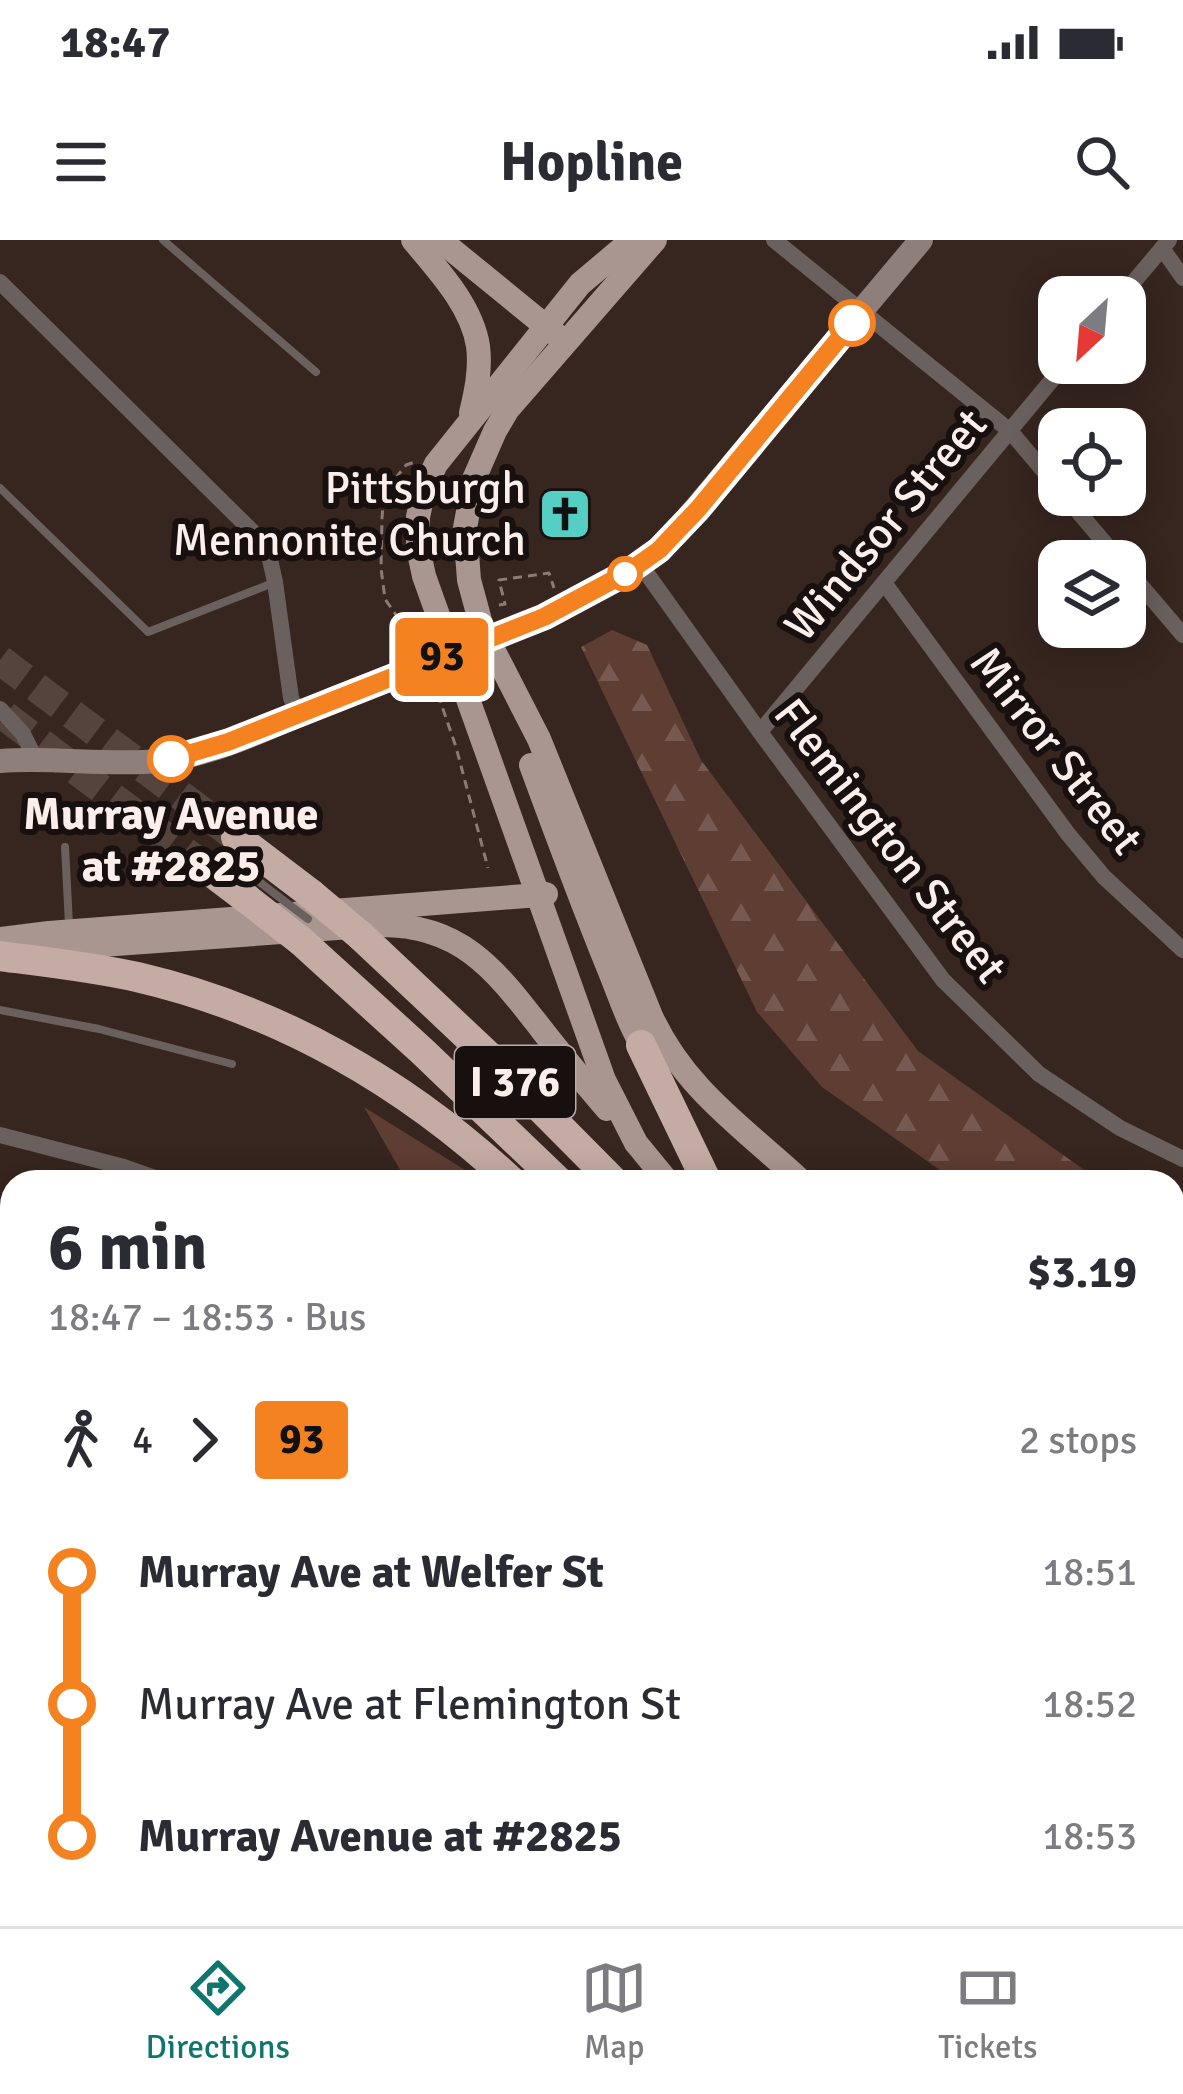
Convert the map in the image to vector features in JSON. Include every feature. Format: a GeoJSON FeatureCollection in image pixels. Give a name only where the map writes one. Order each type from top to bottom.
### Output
{"type":"FeatureCollection","features":[{"type":"Feature","properties":{"kind":"highway","name":"I 376"},"geometry":{"type":"LineString","coordinates":[[236,837],[384,1016],[546,1170]]}},
{"type":"Feature","properties":{"kind":"highway","name":"I 376"},"geometry":{"type":"LineString","coordinates":[[210,872],[307,919],[362,936],[406,992],[601,1170]]}},
{"type":"Feature","properties":{"kind":"highway"},"geometry":{"type":"LineString","coordinates":[[0,953],[134,977],[200,994],[278,1024],[384,1080],[499,1170]]}},
{"type":"Feature","properties":{"kind":"highway"},"geometry":{"type":"LineString","coordinates":[[641,1045],[701,1170]]}},
{"type":"Feature","properties":{"kind":"main road"},"geometry":{"type":"LineString","coordinates":[[413,240],[468,314],[478,345],[478,380],[469,422]]}},
{"type":"Feature","properties":{"kind":"main road"},"geometry":{"type":"LineString","coordinates":[[440,240],[556,335]]}},
{"type":"Feature","properties":{"kind":"main road"},"geometry":{"type":"LineString","coordinates":[[495,286],[536,303],[553,299],[580,284],[632,240]]}},
{"type":"Feature","properties":{"kind":"main road"},"geometry":{"type":"LineString","coordinates":[[636,1143],[597,1062],[420,562],[418,533],[424,489],[444,452],[655,240]]}},
{"type":"Feature","properties":{"kind":"main road"},"geometry":{"type":"LineString","coordinates":[[0,760],[133,763],[186,757],[544,617],[604,586],[659,550],[698,509],[921,240]]}},
{"type":"Feature","properties":{"kind":"main road"},"geometry":{"type":"LineString","coordinates":[[580,284],[556,335],[495,431],[474,479],[465,528],[469,580],[577,892],[641,1045],[687,1100],[776,1158]]}},
{"type":"Feature","properties":{"kind":"main road"},"geometry":{"type":"LineString","coordinates":[[468,314],[495,286]]}},
{"type":"Feature","properties":{"kind":"main road"},"geometry":{"type":"LineString","coordinates":[[482,628],[538,739],[667,1047],[700,1092],[789,1170]]}},
{"type":"Feature","properties":{"kind":"main road"},"geometry":{"type":"LineString","coordinates":[[0,940],[577,892]]}},
{"type":"Feature","properties":{"kind":"main road"},"geometry":{"type":"LineString","coordinates":[[0,953],[380,925],[436,933],[491,967],[658,1170]]}},
{"type":"Feature","properties":{"kind":"street"},"geometry":{"type":"LineString","coordinates":[[775,240],[1010,431],[1038,464]]}},
{"type":"Feature","properties":{"kind":"street"},"geometry":{"type":"LineString","coordinates":[[1139,276],[1166,244],[1183,278]]}},
{"type":"Feature","properties":{"kind":"street"},"geometry":{"type":"LineString","coordinates":[[0,282],[260,538],[271,555],[291,698],[298,715]]}},
{"type":"Feature","properties":{"kind":"street","name":"Windsor Street"},"geometry":{"type":"LineString","coordinates":[[760,732],[1049,384]]}},
{"type":"Feature","properties":{"kind":"street"},"geometry":{"type":"LineString","coordinates":[[1082,516],[1103,540]]}},
{"type":"Feature","properties":{"kind":"street","name":"Flemington Street"},"geometry":{"type":"LineString","coordinates":[[640,564],[943,980],[1039,1074],[1120,1128],[1183,1159]]}},
{"type":"Feature","properties":{"kind":"street","name":"Mirror Street"},"geometry":{"type":"LineString","coordinates":[[885,584],[1080,848],[1104,877],[1183,950]]}},
{"type":"Feature","properties":{"kind":"street"},"geometry":{"type":"LineString","coordinates":[[1146,591],[1183,635]]}},
{"type":"Feature","properties":{"kind":"street"},"geometry":{"type":"LineString","coordinates":[[0,709],[23,734],[35,758]]}},
{"type":"Feature","properties":{"kind":"street"},"geometry":{"type":"LineString","coordinates":[[0,1135],[132,1170]]}},
{"type":"Feature","properties":{"kind":"lane"},"geometry":{"type":"LineString","coordinates":[[163,240],[316,372]]}},
{"type":"Feature","properties":{"kind":"lane"},"geometry":{"type":"LineString","coordinates":[[0,488],[148,632],[275,582]]}},
{"type":"Feature","properties":{"kind":"lane"},"geometry":{"type":"LineString","coordinates":[[65,847],[69,932]]}},
{"type":"Feature","properties":{"kind":"lane"},"geometry":{"type":"LineString","coordinates":[[245,885],[279,897],[307,919]]}},
{"type":"Feature","properties":{"kind":"lane"},"geometry":{"type":"LineString","coordinates":[[0,1010],[99,1028],[232,1064]]}},
{"type":"Feature","properties":{"kind":"path"},"geometry":{"type":"LineString","coordinates":[[406,465],[384,493],[381,568],[386,599],[414,655]]}},
{"type":"Feature","properties":{"kind":"path"},"geometry":{"type":"LineString","coordinates":[[499,605],[505,604],[500,580],[549,573],[554,588]]}},
{"type":"Feature","properties":{"kind":"path"},"geometry":{"type":"LineString","coordinates":[[424,668],[435,683],[456,747],[488,868]]}},
{"type":"Feature","properties":{"kind":"green space"},"geometry":{"type":"Polygon","coordinates":[[[612,630],[647,645],[701,760],[918,1051],[1084,1170],[940,1170],[822,1087],[757,1012],[581,647],[612,630]]]}},
{"type":"Feature","properties":{"kind":"green space"},"geometry":{"type":"Polygon","coordinates":[[[364,1107],[465,1170],[400,1170],[364,1107]]]}},
{"type":"Feature","properties":{"kind":"tunnel"},"geometry":{"type":"LineString","coordinates":[[0,660],[236,837]]}},
{"type":"Feature","properties":{"kind":"tunnel"},"geometry":{"type":"LineString","coordinates":[[5,716],[210,871]]}},
{"type":"Feature","properties":{"kind":"bus line","name":"93"},"geometry":{"type":"LineString","coordinates":[[171,759],[228,742],[544,617],[628,572],[659,550],[698,509],[852,323]]}},
{"type":"Feature","properties":{"kind":"place","name":"Pittsburgh Mennonite Church"},"geometry":{"type":"Point","coordinates":[565,514]}},
{"type":"Feature","properties":{"kind":"place","name":"Murray Avenue at #2825"},"geometry":{"type":"Point","coordinates":[171,759]}}]}
